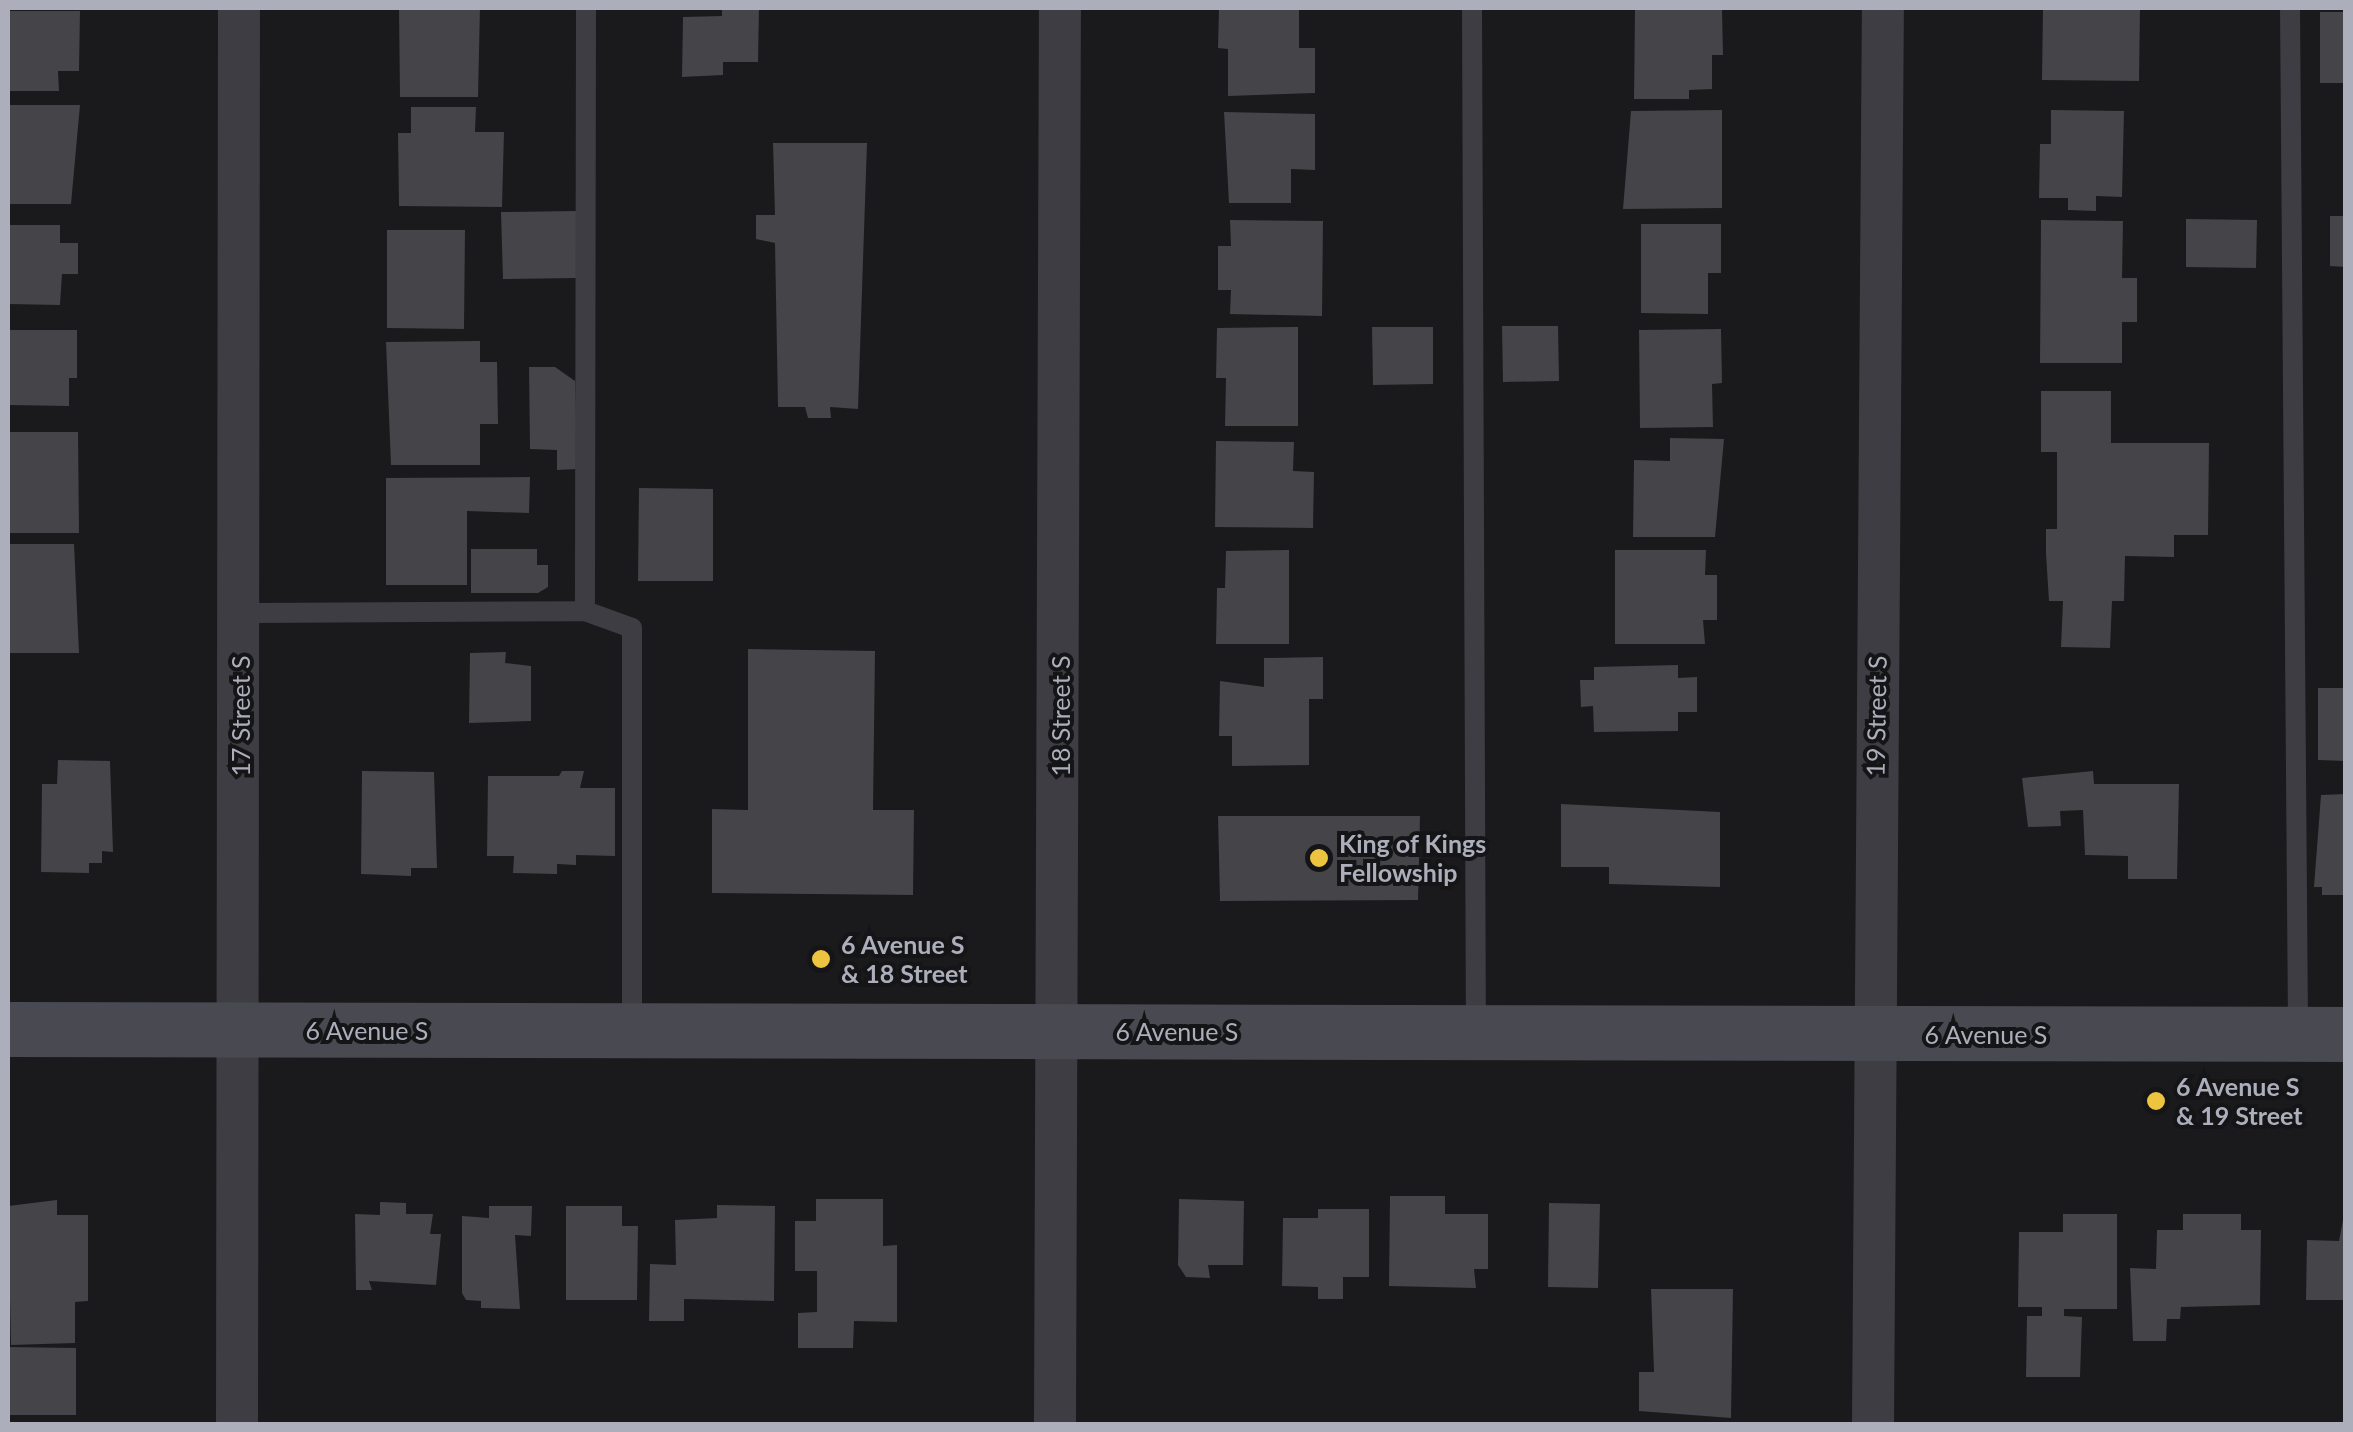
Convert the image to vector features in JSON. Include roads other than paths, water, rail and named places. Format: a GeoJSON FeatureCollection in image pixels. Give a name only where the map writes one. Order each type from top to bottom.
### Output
{"type":"FeatureCollection","features":[{"type":"Feature","properties":{"kind":"main road","name":"6 Avenue S"},"geometry":{"type":"LineString","coordinates":[[8,1029],[2322,1034]]}},
{"type":"Feature","properties":{"kind":"street","name":"17 Street S"},"geometry":{"type":"LineString","coordinates":[[237,1424],[239,8]]}},
{"type":"Feature","properties":{"kind":"street","name":"18 Street S"},"geometry":{"type":"LineString","coordinates":[[1055,1424],[1060,1030],[1060,8]]}},
{"type":"Feature","properties":{"kind":"street","name":"19 Street S"},"geometry":{"type":"LineString","coordinates":[[1873,1424],[1883,8]]}},
{"type":"Feature","properties":{"kind":"lane"},"geometry":{"type":"LineString","coordinates":[[585,611],[586,8]]}},
{"type":"Feature","properties":{"kind":"lane"},"geometry":{"type":"LineString","coordinates":[[1472,8],[1476,1032]]}},
{"type":"Feature","properties":{"kind":"lane"},"geometry":{"type":"LineString","coordinates":[[2290,8],[2322,1034]]}},
{"type":"Feature","properties":{"kind":"lane"},"geometry":{"type":"LineString","coordinates":[[240,612],[585,611],[632,628],[632,1030]]}},
{"type":"Feature","properties":{"kind":"place","name":"King of Kings Fellowship"},"geometry":{"type":"Point","coordinates":[1319,858]}},
{"type":"Feature","properties":{"kind":"place","name":"6 Avenue S & 18 Street"},"geometry":{"type":"Point","coordinates":[821,959]}},
{"type":"Feature","properties":{"kind":"place","name":"6 Avenue S & 19 Street"},"geometry":{"type":"Point","coordinates":[2156,1101]}}]}
